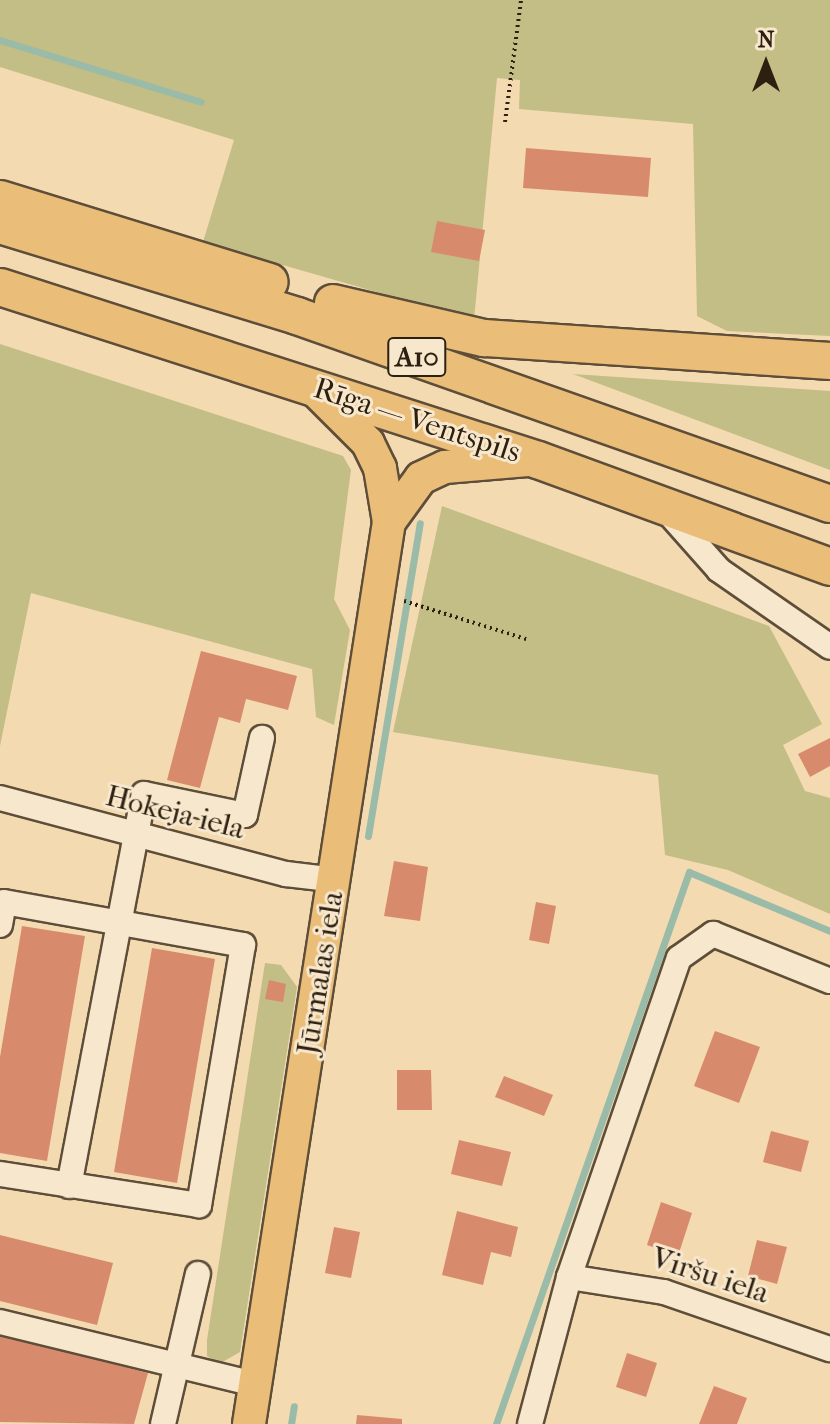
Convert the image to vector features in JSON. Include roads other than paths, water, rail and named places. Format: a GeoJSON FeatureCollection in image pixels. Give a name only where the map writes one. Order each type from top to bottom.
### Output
{"type":"FeatureCollection","features":[{"type":"Feature","properties":{"kind":"highway"},"geometry":{"type":"LineString","coordinates":[[0,199],[365,314],[484,338],[830,361]]}},
{"type":"Feature","properties":{"kind":"highway","name":"Rīga — Ventspils"},"geometry":{"type":"LineString","coordinates":[[0,225],[297,316],[830,504]]}},
{"type":"Feature","properties":{"kind":"highway","name":"Rīga — Ventspils"},"geometry":{"type":"LineString","coordinates":[[0,287],[538,460],[830,567]]}},
{"type":"Feature","properties":{"kind":"main road"},"geometry":{"type":"LineString","coordinates":[[312,387],[368,443],[380,468],[389,522]]}},
{"type":"Feature","properties":{"kind":"main road"},"geometry":{"type":"LineString","coordinates":[[389,522],[421,478],[445,467],[538,460]]}},
{"type":"Feature","properties":{"kind":"main road","name":"Jūrmalas iela"},"geometry":{"type":"LineString","coordinates":[[249,1424],[336,880],[389,522]]}},
{"type":"Feature","properties":{"kind":"street"},"geometry":{"type":"LineString","coordinates":[[662,505],[719,570],[830,647]]}},
{"type":"Feature","properties":{"kind":"street"},"geometry":{"type":"LineString","coordinates":[[69,1186],[144,794],[245,815],[262,738]]}},
{"type":"Feature","properties":{"kind":"street","name":"Hokeja iela"},"geometry":{"type":"LineString","coordinates":[[0,798],[135,836],[336,880]]}},
{"type":"Feature","properties":{"kind":"street"},"geometry":{"type":"LineString","coordinates":[[0,925],[4,902],[243,945],[199,1205],[0,1174]]}},
{"type":"Feature","properties":{"kind":"street"},"geometry":{"type":"LineString","coordinates":[[530,1424],[569,1277],[679,958],[713,934],[745,942],[830,981]]}},
{"type":"Feature","properties":{"kind":"street"},"geometry":{"type":"LineString","coordinates":[[163,1424],[198,1274]]}},
{"type":"Feature","properties":{"kind":"street","name":"Viršu iela"},"geometry":{"type":"LineString","coordinates":[[569,1277],[664,1292],[830,1349]]}},
{"type":"Feature","properties":{"kind":"street"},"geometry":{"type":"LineString","coordinates":[[0,1322],[255,1384]]}},
{"type":"Feature","properties":{"kind":"waterway"},"geometry":{"type":"LineString","coordinates":[[0,40],[201,102]]}},
{"type":"Feature","properties":{"kind":"waterway"},"geometry":{"type":"LineString","coordinates":[[368,836],[420,523]]}},
{"type":"Feature","properties":{"kind":"waterway"},"geometry":{"type":"LineString","coordinates":[[496,1424],[689,872],[830,931]]}},
{"type":"Feature","properties":{"kind":"waterway"},"geometry":{"type":"LineString","coordinates":[[291,1424],[294,1406]]}}]}
